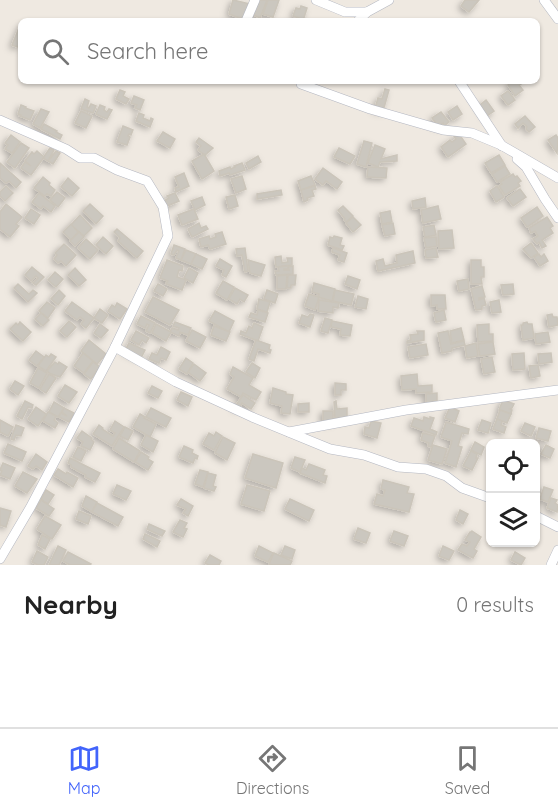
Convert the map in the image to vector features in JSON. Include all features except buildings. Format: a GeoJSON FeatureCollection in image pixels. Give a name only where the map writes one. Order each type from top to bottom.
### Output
{"type":"FeatureCollection","features":[{"type":"Feature","properties":{"kind":"street"},"geometry":{"type":"LineString","coordinates":[[247,18],[255,0]]}},
{"type":"Feature","properties":{"kind":"street"},"geometry":{"type":"LineString","coordinates":[[316,0],[345,12],[366,17],[389,0]]}},
{"type":"Feature","properties":{"kind":"street"},"geometry":{"type":"LineString","coordinates":[[366,17],[372,0]]}},
{"type":"Feature","properties":{"kind":"street"},"geometry":{"type":"LineString","coordinates":[[544,0],[558,19]]}},
{"type":"Feature","properties":{"kind":"street"},"geometry":{"type":"LineString","coordinates":[[301,84],[370,110],[443,130],[472,133],[501,145],[558,178]]}},
{"type":"Feature","properties":{"kind":"street"},"geometry":{"type":"LineString","coordinates":[[461,84],[501,145],[526,166],[558,218]]}},
{"type":"Feature","properties":{"kind":"street"},"geometry":{"type":"LineString","coordinates":[[0,120],[66,148],[80,158],[94,158],[117,170],[147,181],[163,207],[168,236],[115,347],[30,508],[0,559]]}},
{"type":"Feature","properties":{"kind":"street"},"geometry":{"type":"LineString","coordinates":[[115,347],[176,382],[330,449],[364,455],[398,467],[426,469],[446,476],[462,488],[486,497]]}},
{"type":"Feature","properties":{"kind":"street"},"geometry":{"type":"LineString","coordinates":[[289,432],[406,410],[558,390]]}},
{"type":"Feature","properties":{"kind":"street"},"geometry":{"type":"LineString","coordinates":[[540,518],[558,526]]}},
{"type":"Feature","properties":{"kind":"street"},"geometry":{"type":"LineString","coordinates":[[551,565],[558,550]]}}]}
